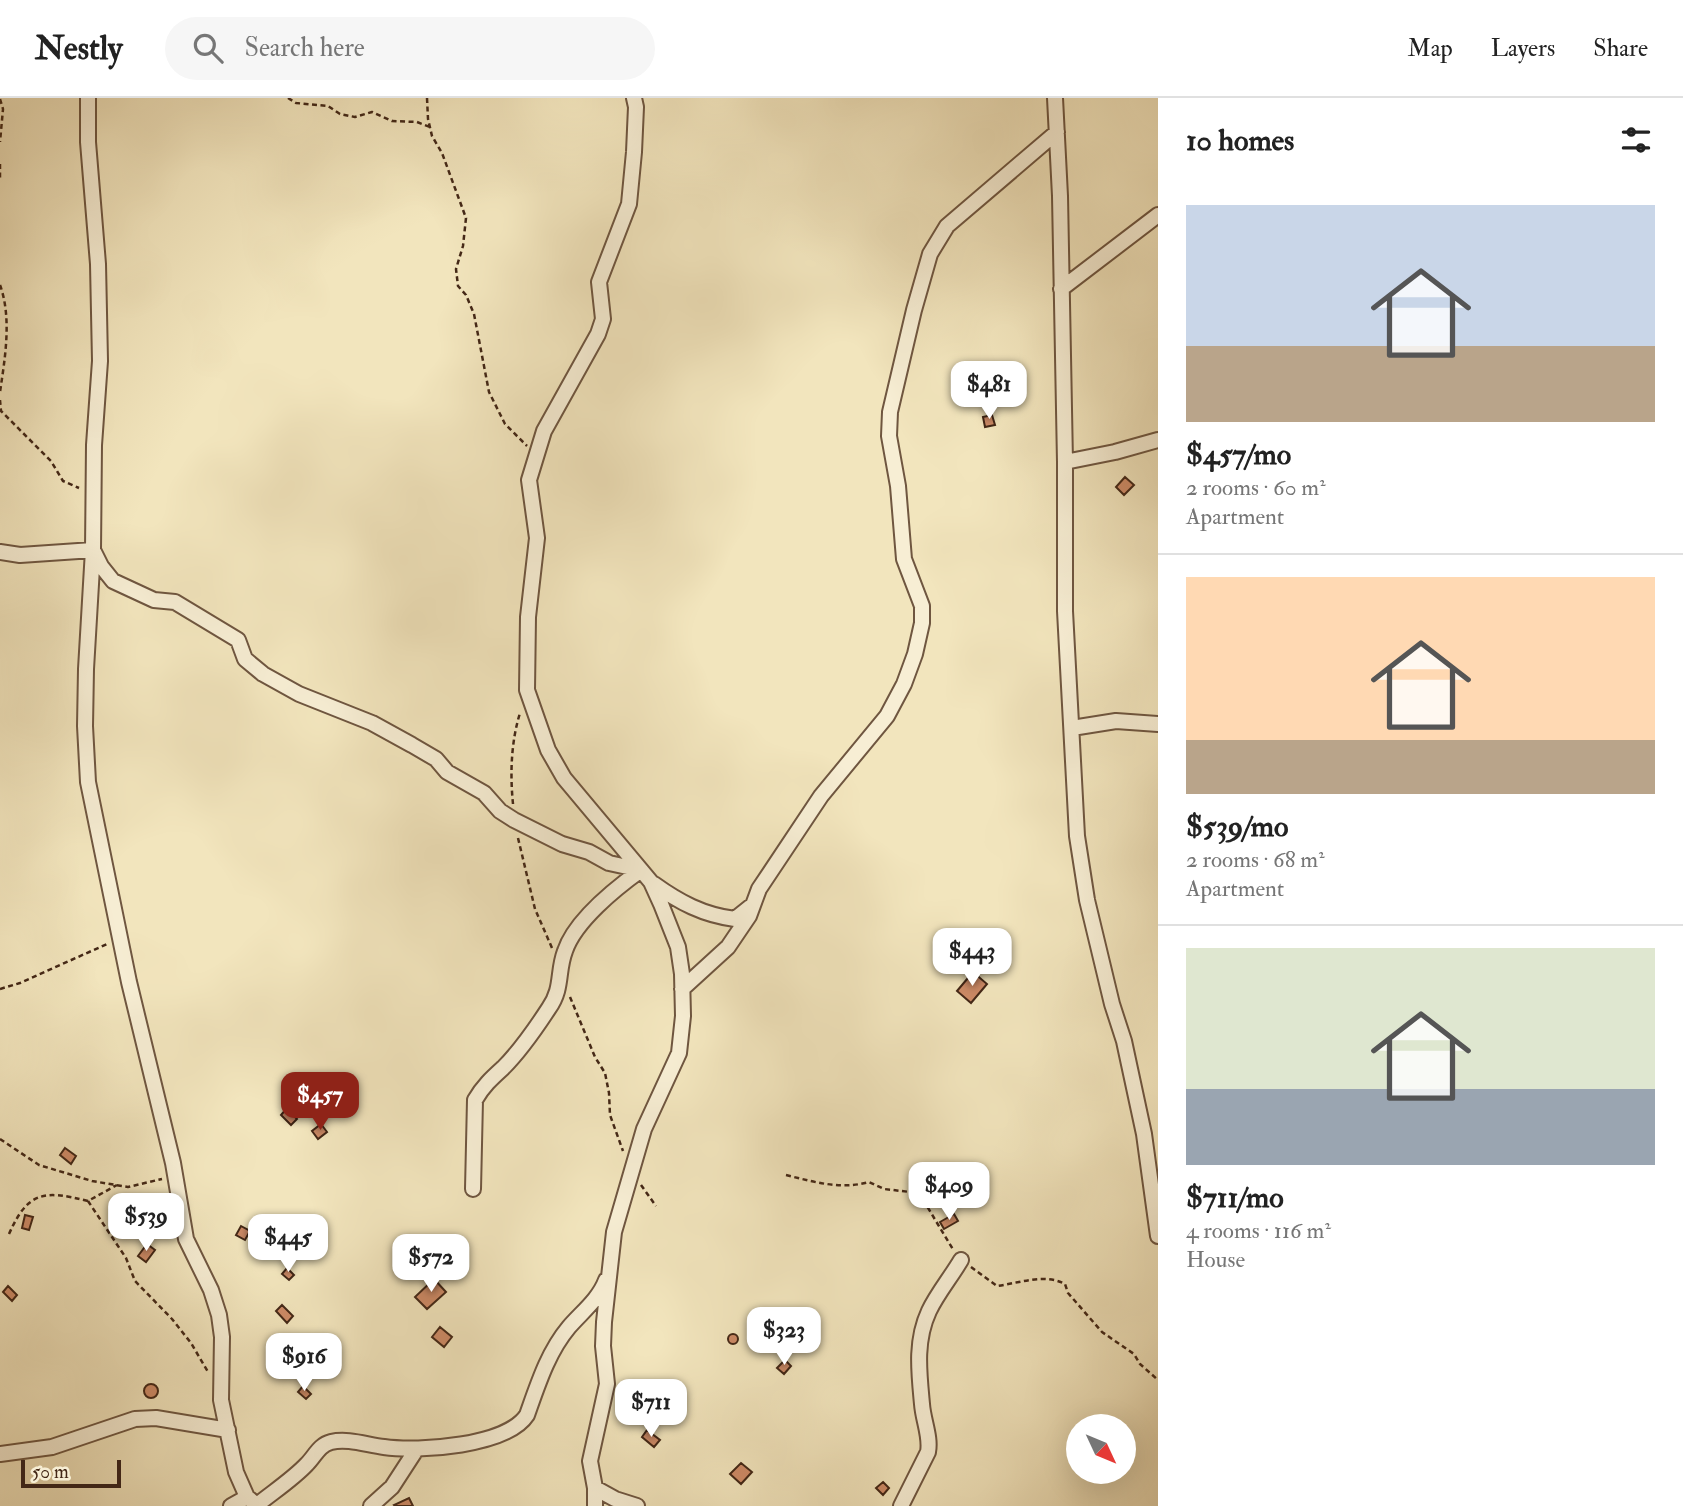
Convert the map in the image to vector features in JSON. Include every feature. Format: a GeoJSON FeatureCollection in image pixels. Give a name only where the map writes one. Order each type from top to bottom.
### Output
{"type":"FeatureCollection","features":[{"type":"Feature","properties":{"kind":"street"},"geometry":{"type":"LineString","coordinates":[[88,98],[88,142],[100,311],[93,550],[86,669],[88,782],[120,939],[175,1175],[186,1239],[211,1290],[219,1315],[222,1337],[221,1400],[236,1472],[254,1503]]}},
{"type":"Feature","properties":{"kind":"street"},"geometry":{"type":"LineString","coordinates":[[595,1506],[590,1461],[607,1384],[604,1322],[614,1231],[652,1109],[679,1053],[683,1016],[682,989],[678,947],[651,882],[564,778],[548,750],[527,690],[528,617],[537,538],[529,480],[544,431],[598,334],[603,319],[598,282],[629,204],[635,141],[634,98]]}},
{"type":"Feature","properties":{"kind":"street"},"geometry":{"type":"LineString","coordinates":[[1055,98],[1065,462],[1065,611],[1077,836],[1082,873],[1112,1004],[1124,1041],[1143,1135],[1158,1236]]}},
{"type":"Feature","properties":{"kind":"street"},"geometry":{"type":"LineString","coordinates":[[682,989],[728,947],[749,916],[759,889],[821,796],[887,716],[904,684],[915,654],[922,623],[922,606],[904,559],[898,486],[889,436],[890,412],[914,310],[930,254],[947,226],[1057,132]]}},
{"type":"Feature","properties":{"kind":"street"},"geometry":{"type":"LineString","coordinates":[[1061,289],[1158,215]]}},
{"type":"Feature","properties":{"kind":"street"},"geometry":{"type":"LineString","coordinates":[[1065,462],[1158,440]]}},
{"type":"Feature","properties":{"kind":"street"},"geometry":{"type":"LineString","coordinates":[[93,550],[113,581],[154,600],[175,602],[238,640],[245,659],[263,674],[299,695],[372,723],[412,745],[436,759],[447,772],[484,793],[500,811],[514,820],[609,863],[641,870]]}},
{"type":"Feature","properties":{"kind":"street"},"geometry":{"type":"LineString","coordinates":[[0,552],[20,555],[93,550]]}},
{"type":"Feature","properties":{"kind":"street"},"geometry":{"type":"LineString","coordinates":[[1072,728],[1116,722],[1158,724]]}},
{"type":"Feature","properties":{"kind":"street"},"geometry":{"type":"LineString","coordinates":[[473,1189],[475,1100],[482,1087],[504,1067],[551,1005],[559,989],[564,952],[570,939],[617,888],[641,870]]}},
{"type":"Feature","properties":{"kind":"street"},"geometry":{"type":"LineString","coordinates":[[651,882],[696,910],[716,917],[735,919],[753,903]]}},
{"type":"Feature","properties":{"kind":"street"},"geometry":{"type":"LineString","coordinates":[[901,1506],[930,1443],[923,1419],[918,1360],[920,1339],[929,1311],[961,1260]]}},
{"type":"Feature","properties":{"kind":"street"},"geometry":{"type":"LineString","coordinates":[[231,1506],[254,1503],[307,1465],[322,1446],[330,1442],[347,1441],[416,1450],[465,1445],[513,1429],[522,1422],[551,1353],[604,1286],[610,1272]]}},
{"type":"Feature","properties":{"kind":"street"},"geometry":{"type":"LineString","coordinates":[[0,1454],[52,1447],[135,1419],[156,1418],[228,1430]]}},
{"type":"Feature","properties":{"kind":"street"},"geometry":{"type":"LineString","coordinates":[[370,1506],[392,1487],[416,1450]]}},
{"type":"Feature","properties":{"kind":"street"},"geometry":{"type":"LineString","coordinates":[[595,1488],[615,1499],[637,1506]]}},
{"type":"Feature","properties":{"kind":"path"},"geometry":{"type":"LineString","coordinates":[[288,98],[296,103],[328,106],[340,114],[355,117],[372,112],[392,121],[417,122],[430,127]]}},
{"type":"Feature","properties":{"kind":"path"},"geometry":{"type":"LineString","coordinates":[[427,98],[432,136],[442,153],[466,218],[463,246],[456,269],[458,286],[466,295],[474,314],[489,392],[505,424],[527,446],[533,462]]}},
{"type":"Feature","properties":{"kind":"path"},"geometry":{"type":"LineString","coordinates":[[0,99],[3,109],[0,142]]}},
{"type":"Feature","properties":{"kind":"path"},"geometry":{"type":"LineString","coordinates":[[0,164],[0,181]]}},
{"type":"Feature","properties":{"kind":"path"},"geometry":{"type":"LineString","coordinates":[[0,285],[5,298],[6,314],[0,392]]}},
{"type":"Feature","properties":{"kind":"path"},"geometry":{"type":"LineString","coordinates":[[0,400],[1,411],[51,460],[63,481],[86,490],[94,501]]}},
{"type":"Feature","properties":{"kind":"path"},"geometry":{"type":"LineString","coordinates":[[0,989],[120,939]]}},
{"type":"Feature","properties":{"kind":"path"},"geometry":{"type":"LineString","coordinates":[[0,1139],[39,1165],[63,1174],[128,1187],[175,1175]]}},
{"type":"Feature","properties":{"kind":"path"},"geometry":{"type":"LineString","coordinates":[[786,1175],[816,1180],[835,1187],[869,1182],[884,1189],[919,1193],[961,1260],[998,1286],[1054,1278],[1065,1284],[1068,1293],[1102,1332],[1134,1354],[1140,1364],[1158,1380]]}},
{"type":"Feature","properties":{"kind":"path"},"geometry":{"type":"LineString","coordinates":[[88,1201],[117,1185]]}},
{"type":"Feature","properties":{"kind":"path"},"geometry":{"type":"LineString","coordinates":[[9,1234],[19,1212],[32,1200],[47,1195],[88,1201],[126,1258],[135,1281],[179,1327],[211,1376]]}},
{"type":"Feature","properties":{"kind":"building"},"geometry":{"type":"Polygon","coordinates":[[[992,415],[995,425],[985,427],[983,417],[992,415]]]}},
{"type":"Feature","properties":{"kind":"building"},"geometry":{"type":"Polygon","coordinates":[[[1125,477],[1134,485],[1124,495],[1116,487],[1125,477]]]}},
{"type":"Feature","properties":{"kind":"building"},"geometry":{"type":"Polygon","coordinates":[[[973,972],[987,984],[971,1003],[957,991],[973,972]]]}},
{"type":"Feature","properties":{"kind":"building"},"geometry":{"type":"Polygon","coordinates":[[[287,1108],[297,1119],[291,1125],[281,1115],[287,1108]]]}},
{"type":"Feature","properties":{"kind":"building"},"geometry":{"type":"Polygon","coordinates":[[[321,1124],[327,1132],[318,1139],[312,1131],[321,1124]]]}},
{"type":"Feature","properties":{"kind":"building"},"geometry":{"type":"Polygon","coordinates":[[[65,1148],[76,1156],[71,1164],[60,1155],[65,1148]]]}},
{"type":"Feature","properties":{"kind":"building"},"geometry":{"type":"Polygon","coordinates":[[[954,1214],[958,1221],[944,1229],[940,1222],[954,1214]]]}},
{"type":"Feature","properties":{"kind":"building"},"geometry":{"type":"Polygon","coordinates":[[[25,1215],[33,1217],[29,1230],[22,1228],[25,1215]]]}},
{"type":"Feature","properties":{"kind":"building"},"geometry":{"type":"Polygon","coordinates":[[[241,1226],[250,1231],[245,1240],[236,1235],[241,1226]]]}},
{"type":"Feature","properties":{"kind":"building"},"geometry":{"type":"Polygon","coordinates":[[[306,1229],[310,1230],[310,1238],[306,1239],[302,1238],[301,1234],[302,1230],[306,1229]]]}},
{"type":"Feature","properties":{"kind":"building"},"geometry":{"type":"Polygon","coordinates":[[[147,1244],[155,1250],[146,1262],[138,1256],[147,1244]]]}},
{"type":"Feature","properties":{"kind":"building"},"geometry":{"type":"Polygon","coordinates":[[[287,1268],[294,1275],[289,1280],[282,1274],[287,1268]]]}},
{"type":"Feature","properties":{"kind":"building"},"geometry":{"type":"Polygon","coordinates":[[[434,1279],[446,1292],[427,1309],[415,1297],[434,1279]]]}},
{"type":"Feature","properties":{"kind":"building"},"geometry":{"type":"Polygon","coordinates":[[[8,1286],[17,1295],[12,1301],[3,1292],[8,1286]]]}},
{"type":"Feature","properties":{"kind":"building"},"geometry":{"type":"Polygon","coordinates":[[[282,1305],[293,1316],[287,1323],[276,1311],[282,1305]]]}},
{"type":"Feature","properties":{"kind":"building"},"geometry":{"type":"Polygon","coordinates":[[[440,1327],[452,1337],[444,1347],[432,1337],[440,1327]]]}},
{"type":"Feature","properties":{"kind":"building"},"geometry":{"type":"Polygon","coordinates":[[[733,1334],[737,1335],[737,1343],[733,1344],[729,1343],[728,1339],[729,1335],[733,1334]]]}},
{"type":"Feature","properties":{"kind":"building"},"geometry":{"type":"Polygon","coordinates":[[[297,1350],[307,1360],[301,1366],[291,1356],[297,1350]]]}},
{"type":"Feature","properties":{"kind":"building"},"geometry":{"type":"Polygon","coordinates":[[[785,1360],[791,1366],[784,1374],[777,1368],[785,1360]]]}},
{"type":"Feature","properties":{"kind":"building"},"geometry":{"type":"Polygon","coordinates":[[[151,1384],[156,1386],[156,1396],[151,1398],[146,1396],[144,1391],[146,1386],[151,1384]]]}},
{"type":"Feature","properties":{"kind":"building"},"geometry":{"type":"Polygon","coordinates":[[[303,1386],[311,1394],[306,1399],[298,1392],[303,1386]]]}},
{"type":"Feature","properties":{"kind":"building"},"geometry":{"type":"Polygon","coordinates":[[[647,1430],[660,1440],[654,1447],[642,1437],[647,1430]]]}},
{"type":"Feature","properties":{"kind":"building"},"geometry":{"type":"Polygon","coordinates":[[[741,1463],[752,1472],[741,1484],[730,1474],[741,1463]]]}},
{"type":"Feature","properties":{"kind":"building"},"geometry":{"type":"Polygon","coordinates":[[[883,1482],[889,1488],[883,1495],[876,1488],[883,1482]]]}},
{"type":"Feature","properties":{"kind":"building"},"geometry":{"type":"Polygon","coordinates":[[[409,1498],[413,1506],[394,1505],[409,1498]]]}}]}
